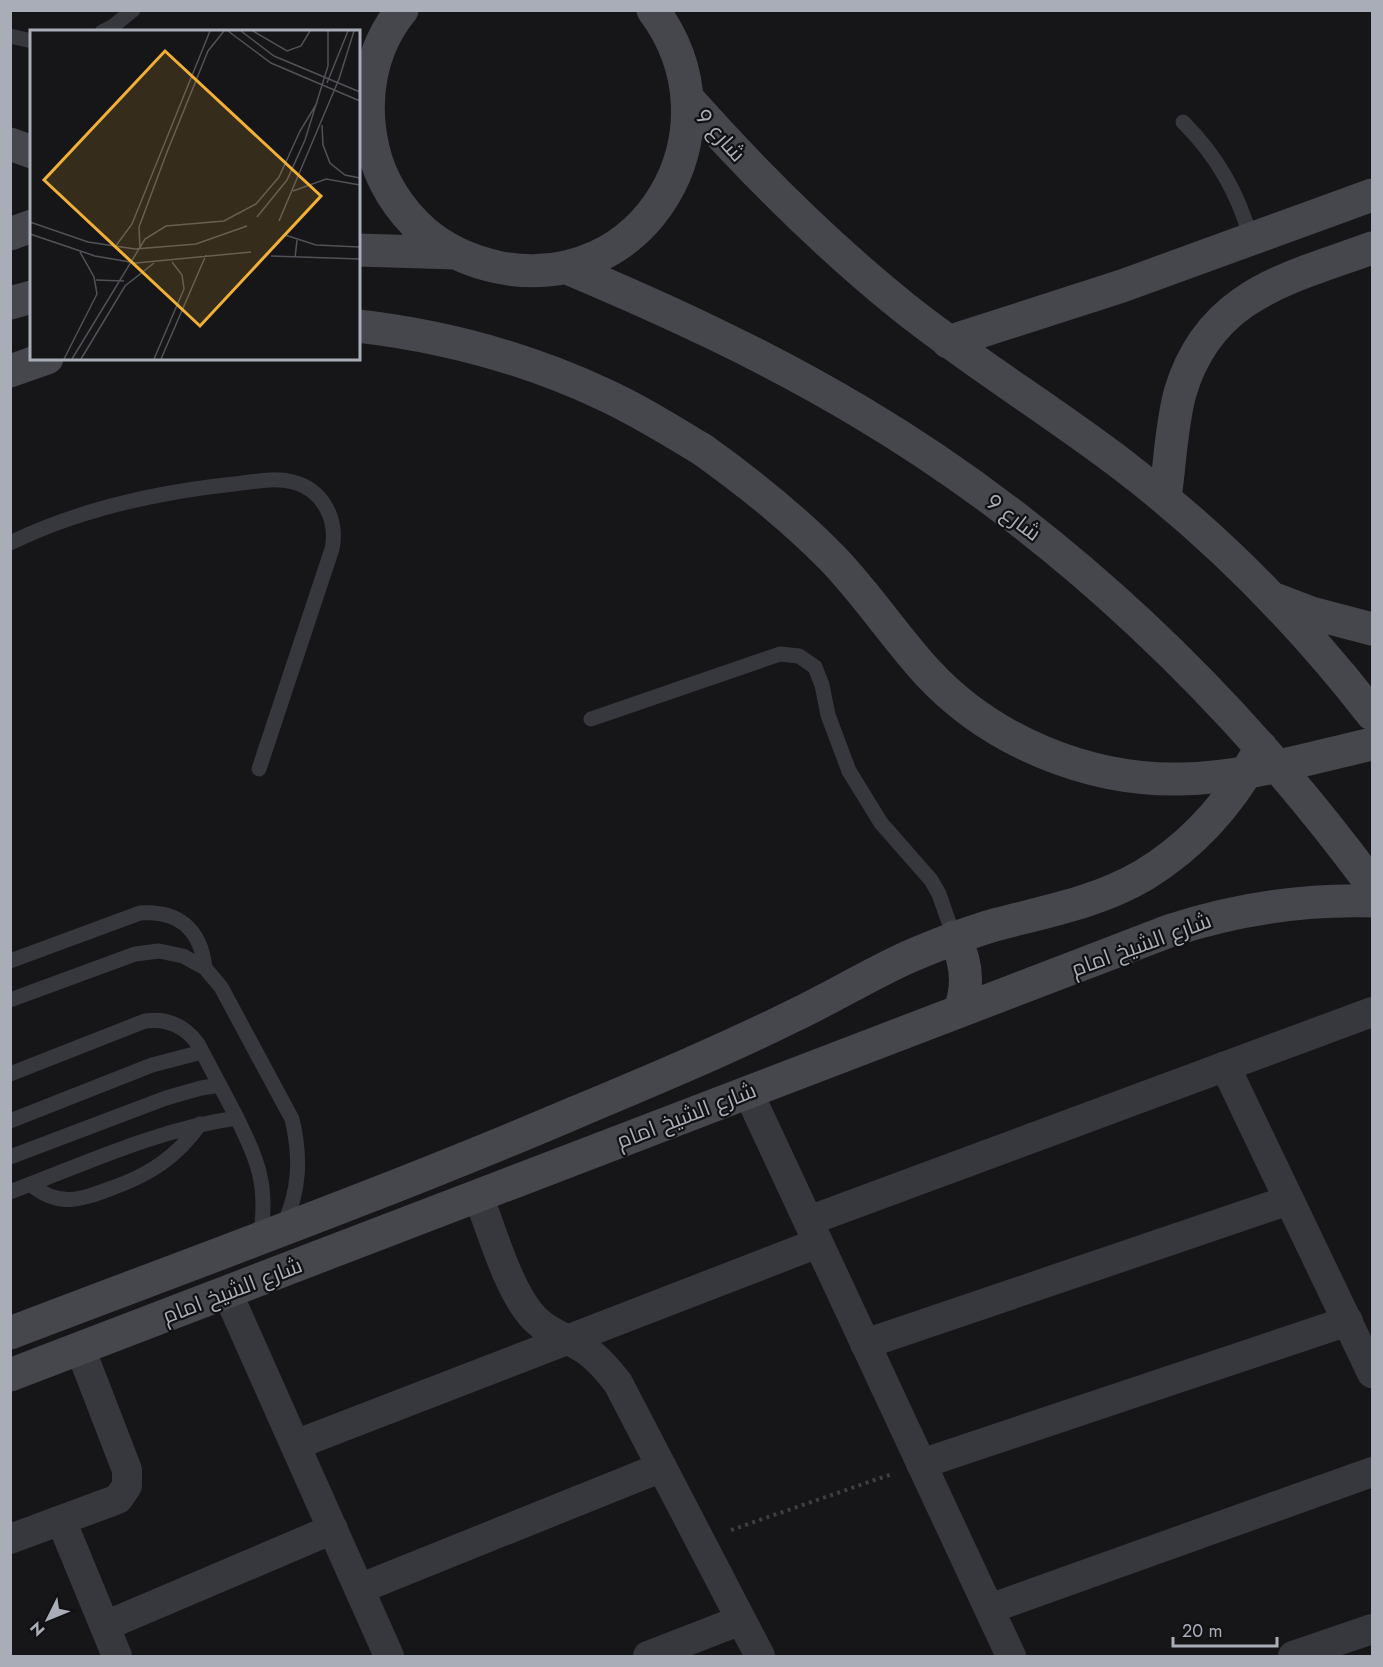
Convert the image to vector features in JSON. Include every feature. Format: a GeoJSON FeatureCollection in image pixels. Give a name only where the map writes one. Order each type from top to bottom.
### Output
{"type":"FeatureCollection","features":[{"type":"Feature","properties":{"kind":"main road"},"geometry":{"type":"LineString","coordinates":[[402,10],[384,37],[375,59],[363,108],[375,157],[384,181],[398,204],[415,224],[434,240],[457,254],[482,263],[510,269],[537,271],[565,267],[591,258],[616,245],[639,227],[657,206],[672,182],[682,156],[688,128],[689,100],[684,73],[675,47],[653,10]]}},
{"type":"Feature","properties":{"kind":"main road","name":"شارع 9"},"geometry":{"type":"LineString","coordinates":[[689,100],[769,187],[856,267],[948,342],[1079,433],[1165,498],[1272,598],[1372,714]]}},
{"type":"Feature","properties":{"kind":"main road"},"geometry":{"type":"LineString","coordinates":[[10,144],[30,151]]}},
{"type":"Feature","properties":{"kind":"main road"},"geometry":{"type":"LineString","coordinates":[[948,342],[1111,290],[1372,195]]}},
{"type":"Feature","properties":{"kind":"main road"},"geometry":{"type":"LineString","coordinates":[[10,234],[30,227]]}},
{"type":"Feature","properties":{"kind":"main road"},"geometry":{"type":"LineString","coordinates":[[1165,498],[1180,396],[1197,353],[1210,334],[1234,310],[1262,290],[1372,248]]}},
{"type":"Feature","properties":{"kind":"main road"},"geometry":{"type":"LineString","coordinates":[[360,250],[457,254]]}},
{"type":"Feature","properties":{"kind":"main road","name":"شارع 9"},"geometry":{"type":"LineString","coordinates":[[565,267],[717,334],[781,367],[863,413],[933,458],[1001,506],[1129,612],[1189,670],[1261,747],[1337,837],[1372,885]]}},
{"type":"Feature","properties":{"kind":"main road"},"geometry":{"type":"LineString","coordinates":[[10,303],[30,298]]}},
{"type":"Feature","properties":{"kind":"main road"},"geometry":{"type":"LineString","coordinates":[[360,326],[445,340],[500,354],[553,373],[615,400],[703,450],[748,483],[832,558],[870,600],[903,645],[930,675],[991,725],[1026,744],[1101,771],[1140,777],[1180,779],[1219,777],[1258,770],[1372,744]]}},
{"type":"Feature","properties":{"kind":"main road"},"geometry":{"type":"LineString","coordinates":[[10,371],[41,360]]}},
{"type":"Feature","properties":{"kind":"main road"},"geometry":{"type":"LineString","coordinates":[[1272,598],[1311,613],[1372,629]]}},
{"type":"Feature","properties":{"kind":"main road","name":"شارع الشيخ امام"},"geometry":{"type":"LineString","coordinates":[[10,1333],[270,1235],[625,1091],[751,1036],[883,969],[954,938],[1089,900],[1143,876],[1175,853],[1212,820],[1231,798],[1261,747]]}},
{"type":"Feature","properties":{"kind":"main road","name":"شارع الشيخ امام"},"geometry":{"type":"LineString","coordinates":[[10,1376],[1169,931],[1204,920],[1275,905],[1372,901]]}},
{"type":"Feature","properties":{"kind":"main road"},"geometry":{"type":"LineString","coordinates":[[954,938],[966,968],[966,990],[960,1010]]}},
{"type":"Feature","properties":{"kind":"street"},"geometry":{"type":"LineString","coordinates":[[295,1445],[568,1340],[813,1232],[1225,1066],[1372,1012]]}},
{"type":"Feature","properties":{"kind":"street"},"geometry":{"type":"LineString","coordinates":[[1225,1066],[1372,1373]]}},
{"type":"Feature","properties":{"kind":"street"},"geometry":{"type":"LineString","coordinates":[[748,1092],[1011,1656]]}},
{"type":"Feature","properties":{"kind":"street"},"geometry":{"type":"LineString","coordinates":[[478,1195],[514,1291],[536,1320],[596,1358],[618,1383],[759,1656]]}},
{"type":"Feature","properties":{"kind":"street"},"geometry":{"type":"LineString","coordinates":[[865,1344],[1289,1200]]}},
{"type":"Feature","properties":{"kind":"street"},"geometry":{"type":"LineString","coordinates":[[227,1292],[389,1656]]}},
{"type":"Feature","properties":{"kind":"street"},"geometry":{"type":"LineString","coordinates":[[921,1464],[1347,1321]]}},
{"type":"Feature","properties":{"kind":"street"},"geometry":{"type":"LineString","coordinates":[[10,1539],[118,1498],[127,1486],[127,1470],[80,1348]]}},
{"type":"Feature","properties":{"kind":"street"},"geometry":{"type":"LineString","coordinates":[[359,1589],[662,1467]]}},
{"type":"Feature","properties":{"kind":"street"},"geometry":{"type":"LineString","coordinates":[[989,1609],[1372,1472]]}},
{"type":"Feature","properties":{"kind":"street"},"geometry":{"type":"LineString","coordinates":[[61,1520],[117,1656]]}},
{"type":"Feature","properties":{"kind":"street"},"geometry":{"type":"LineString","coordinates":[[105,1626],[333,1529]]}},
{"type":"Feature","properties":{"kind":"street"},"geometry":{"type":"LineString","coordinates":[[648,1656],[741,1620]]}},
{"type":"Feature","properties":{"kind":"street"},"geometry":{"type":"LineString","coordinates":[[1293,1656],[1372,1629]]}},
{"type":"Feature","properties":{"kind":"lane"},"geometry":{"type":"LineString","coordinates":[[106,30],[133,10]]}},
{"type":"Feature","properties":{"kind":"lane"},"geometry":{"type":"LineString","coordinates":[[10,36],[30,41]]}},
{"type":"Feature","properties":{"kind":"lane"},"geometry":{"type":"LineString","coordinates":[[1183,122],[1206,147],[1226,176],[1236,196],[1251,239]]}},
{"type":"Feature","properties":{"kind":"lane"},"geometry":{"type":"LineString","coordinates":[[10,543],[66,520],[170,493],[280,480],[304,486],[315,493],[329,513],[335,537],[329,563],[259,769]]}},
{"type":"Feature","properties":{"kind":"lane"},"geometry":{"type":"LineString","coordinates":[[591,719],[780,654],[790,654],[807,661],[819,676],[828,715],[849,771],[881,823],[931,880],[939,894],[954,938]]}},
{"type":"Feature","properties":{"kind":"lane"},"geometry":{"type":"LineString","coordinates":[[10,961],[134,915],[152,912],[176,918],[186,925],[200,944],[205,968]]}},
{"type":"Feature","properties":{"kind":"lane"},"geometry":{"type":"LineString","coordinates":[[10,1000],[124,958],[147,952],[177,954],[205,968],[221,987],[292,1119],[299,1157],[295,1196],[270,1235]]}},
{"type":"Feature","properties":{"kind":"lane"},"geometry":{"type":"LineString","coordinates":[[10,1074],[145,1021],[162,1020],[179,1026],[193,1037],[202,1052],[254,1152],[261,1177],[270,1235]]}},
{"type":"Feature","properties":{"kind":"lane"},"geometry":{"type":"LineString","coordinates":[[10,1120],[152,1065],[202,1052]]}},
{"type":"Feature","properties":{"kind":"lane"},"geometry":{"type":"LineString","coordinates":[[10,1157],[166,1098],[220,1085]]}},
{"type":"Feature","properties":{"kind":"lane"},"geometry":{"type":"LineString","coordinates":[[10,1192],[163,1135],[200,1124],[237,1118]]}},
{"type":"Feature","properties":{"kind":"lane"},"geometry":{"type":"LineString","coordinates":[[30,1184],[50,1197],[61,1200],[84,1199],[142,1176],[156,1168],[180,1149],[200,1124]]}},
{"type":"Feature","properties":{"kind":"path"},"geometry":{"type":"LineString","coordinates":[[700,1541],[921,1464]]}}]}
